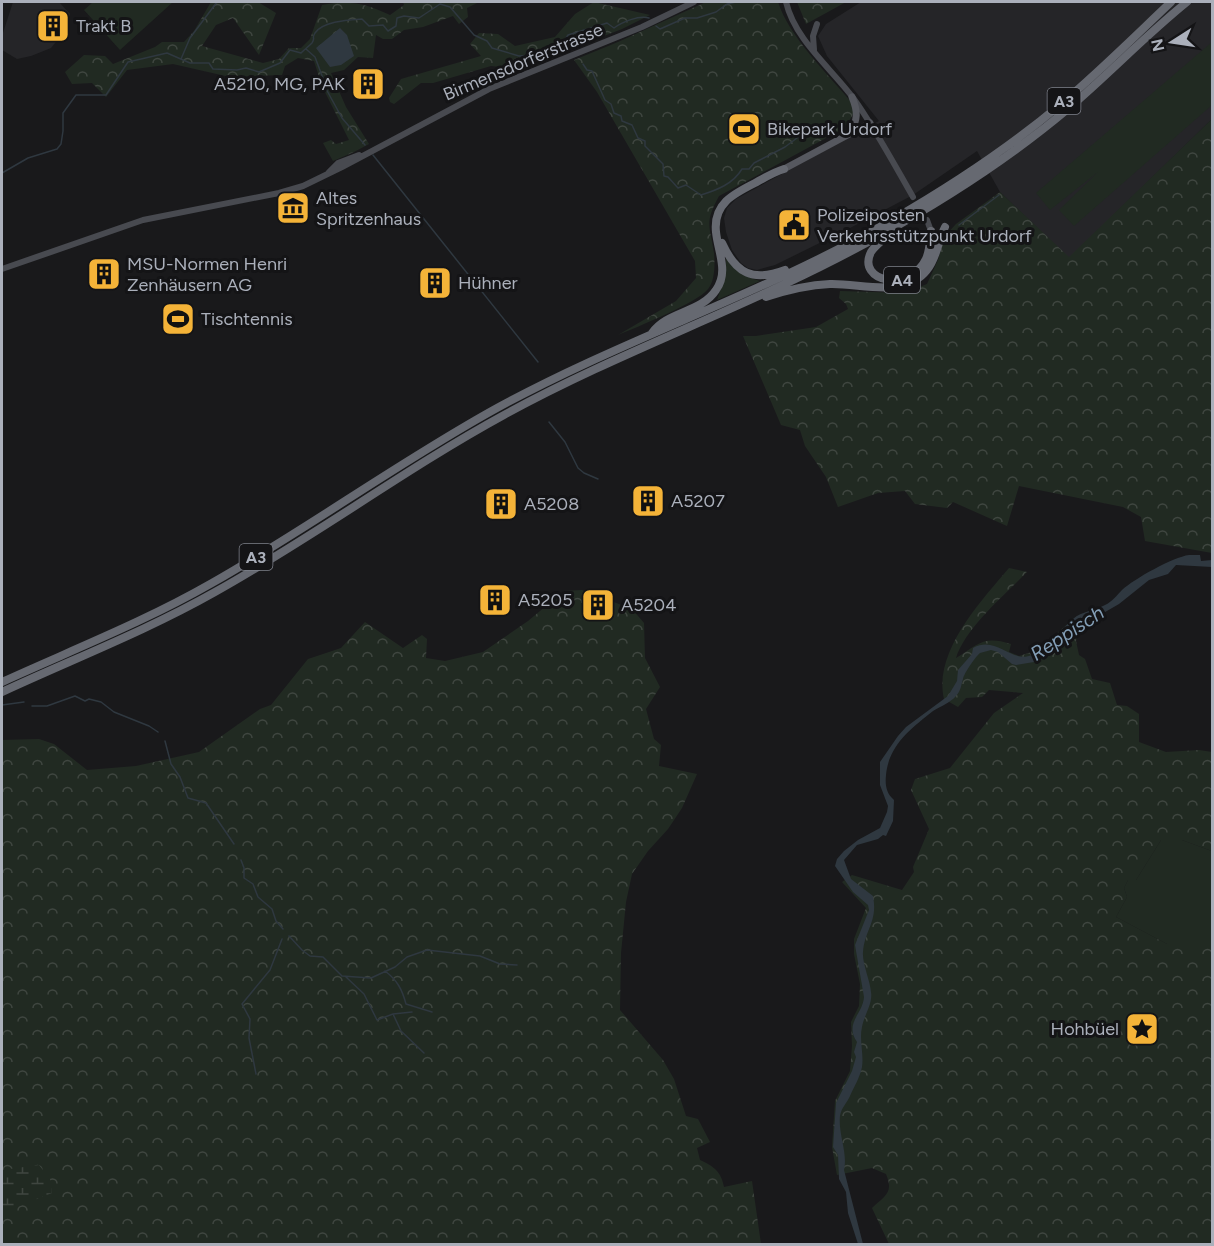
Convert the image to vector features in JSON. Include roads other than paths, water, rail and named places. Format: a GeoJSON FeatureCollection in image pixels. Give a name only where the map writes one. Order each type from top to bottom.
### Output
{"type":"FeatureCollection","features":[{"type":"Feature","properties":{"kind":"highway","name":"A3"},"geometry":{"type":"LineString","coordinates":[[2,682],[118,632],[194,593],[250,561],[408,461],[487,414],[547,382],[830,254],[930,197],[1015,141],[1064,102],[1171,2]]}},
{"type":"Feature","properties":{"kind":"highway","name":"A3"},"geometry":{"type":"LineString","coordinates":[[2,692],[130,636],[182,610],[292,547],[412,468],[500,417],[605,364],[807,273],[902,223],[970,181],[1038,133],[1092,89],[1187,2]]}},
{"type":"Feature","properties":{"kind":"highway"},"geometry":{"type":"LineString","coordinates":[[652,334],[659,324],[697,307],[712,295],[722,277],[724,256],[718,224],[726,205],[736,196],[784,169]]}},
{"type":"Feature","properties":{"kind":"highway","name":"A4"},"geometry":{"type":"LineString","coordinates":[[902,223],[876,246],[870,257],[873,273],[883,280],[903,279],[922,267],[928,254],[931,231]]}},
{"type":"Feature","properties":{"kind":"highway","name":"A4"},"geometry":{"type":"LineString","coordinates":[[721,312],[735,310],[780,292],[808,286],[840,284],[887,288],[902,286],[921,277],[929,268],[945,227]]}},
{"type":"Feature","properties":{"kind":"highway","name":"A4"},"geometry":{"type":"LineString","coordinates":[[931,231],[935,240],[933,259]]}},
{"type":"Feature","properties":{"kind":"highway"},"geometry":{"type":"LineString","coordinates":[[724,256],[744,272],[764,276],[830,254]]}},
{"type":"Feature","properties":{"kind":"main road","name":"Birmensdorferstrasse"},"geometry":{"type":"LineString","coordinates":[[2,269],[143,220],[279,193],[303,186],[489,89],[642,27],[694,2]]}},
{"type":"Feature","properties":{"kind":"main road"},"geometry":{"type":"LineString","coordinates":[[786,2],[793,20],[814,51],[870,123],[913,197]]}},
{"type":"Feature","properties":{"kind":"main road"},"geometry":{"type":"LineString","coordinates":[[814,51],[813,36],[817,24]]}},
{"type":"Feature","properties":{"kind":"main road"},"geometry":{"type":"LineString","coordinates":[[849,135],[855,125],[857,115],[852,97]]}},
{"type":"Feature","properties":{"kind":"main road"},"geometry":{"type":"LineString","coordinates":[[784,169],[870,123]]}},
{"type":"Feature","properties":{"kind":"main road"},"geometry":{"type":"LineString","coordinates":[[927,220],[931,231]]}},
{"type":"Feature","properties":{"kind":"water"},"geometry":{"type":"Polygon","coordinates":[[[340,28],[347,35],[354,56],[341,65],[330,67],[316,48],[340,28]]]}},
{"type":"Feature","properties":{"kind":"water","name":"Reppisch"},"geometry":{"type":"Polygon","coordinates":[[[1189,555],[1200,555],[1201,561],[1212,560],[1212,567],[1176,565],[1168,574],[1149,580],[1119,604],[1086,623],[1048,654],[1034,662],[1016,665],[998,652],[991,650],[980,653],[964,676],[956,696],[933,711],[910,731],[892,754],[888,764],[886,782],[888,792],[894,800],[893,821],[886,836],[883,835],[878,839],[857,845],[844,860],[851,879],[873,896],[874,905],[873,919],[863,952],[871,996],[861,1032],[862,1067],[840,1116],[845,1157],[844,1170],[863,1244],[858,1244],[848,1213],[846,1192],[839,1179],[838,1155],[833,1147],[836,1103],[852,1071],[856,1057],[854,1052],[857,1042],[852,1029],[864,997],[855,945],[869,910],[868,905],[853,892],[835,866],[837,859],[844,851],[880,828],[887,812],[888,806],[880,785],[880,762],[906,727],[948,696],[957,681],[958,670],[972,654],[973,648],[989,645],[1017,656],[1032,655],[1049,643],[1077,616],[1108,604],[1128,585],[1154,569],[1189,555]]]}},
{"type":"Feature","properties":{"kind":"waterway"},"geometry":{"type":"LineString","coordinates":[[181,59],[190,38],[217,2]]}},
{"type":"Feature","properties":{"kind":"waterway"},"geometry":{"type":"LineString","coordinates":[[656,26],[660,29],[685,18],[697,18],[736,2]]}},
{"type":"Feature","properties":{"kind":"waterway"},"geometry":{"type":"LineString","coordinates":[[2,173],[28,158],[57,149],[61,144],[63,113],[76,95],[106,95],[128,62],[167,53],[190,63],[209,63],[213,69],[246,68],[259,72],[280,63],[290,50],[301,53],[312,43],[315,33],[324,26],[362,19],[369,26],[383,25],[388,31],[396,26],[397,18],[404,16],[419,18],[440,4],[450,7],[474,35],[487,41],[492,48],[519,56],[550,54],[563,43],[568,35],[607,23],[614,28],[621,23],[640,17],[649,18]]}},
{"type":"Feature","properties":{"kind":"waterway"},"geometry":{"type":"LineString","coordinates":[[306,49],[315,57],[324,81]]}},
{"type":"Feature","properties":{"kind":"waterway"},"geometry":{"type":"LineString","coordinates":[[583,64],[587,70],[592,71],[605,100],[611,104],[614,113],[621,116],[622,121],[632,125],[638,138],[645,141],[645,146],[663,164],[664,176],[668,177],[678,188],[686,185],[701,195],[724,186],[742,169],[749,169],[754,163],[785,147],[801,135],[820,135],[833,128]]}},
{"type":"Feature","properties":{"kind":"waterway"},"geometry":{"type":"LineString","coordinates":[[325,87],[342,118],[365,145]]}},
{"type":"Feature","properties":{"kind":"waterway"},"geometry":{"type":"LineString","coordinates":[[373,155],[538,362]]}},
{"type":"Feature","properties":{"kind":"waterway"},"geometry":{"type":"LineString","coordinates":[[959,225],[999,195]]}},
{"type":"Feature","properties":{"kind":"waterway"},"geometry":{"type":"LineString","coordinates":[[549,422],[565,442],[578,468],[598,479]]}},
{"type":"Feature","properties":{"kind":"waterway"},"geometry":{"type":"LineString","coordinates":[[32,706],[47,706],[75,696],[85,701],[89,699],[101,702],[114,712],[158,732]]}},
{"type":"Feature","properties":{"kind":"waterway"},"geometry":{"type":"LineString","coordinates":[[2,705],[24,702]]}},
{"type":"Feature","properties":{"kind":"waterway"},"geometry":{"type":"LineString","coordinates":[[165,741],[171,764],[180,777],[188,798],[206,803],[234,844]]}},
{"type":"Feature","properties":{"kind":"waterway"},"geometry":{"type":"LineString","coordinates":[[241,860],[244,878],[253,884],[258,897],[272,909],[276,921],[283,929]]}},
{"type":"Feature","properties":{"kind":"waterway"},"geometry":{"type":"LineString","coordinates":[[289,936],[310,956],[323,957],[342,976],[371,978],[395,967],[407,957],[427,950],[480,956],[500,964],[517,965]]}},
{"type":"Feature","properties":{"kind":"waterway"},"geometry":{"type":"LineString","coordinates":[[256,1074],[249,1038],[250,1019],[242,1004],[270,970],[282,939]]}},
{"type":"Feature","properties":{"kind":"waterway"},"geometry":{"type":"LineString","coordinates":[[385,971],[398,985],[406,1004],[432,1012]]}},
{"type":"Feature","properties":{"kind":"waterway"},"geometry":{"type":"LineString","coordinates":[[346,977],[364,994],[377,1020],[393,1014],[401,1031],[424,1053]]}},
{"type":"Feature","properties":{"kind":"waterway"},"geometry":{"type":"LineString","coordinates":[[393,1014],[412,1012]]}},
{"type":"Feature","properties":{"kind":"place","name":"Trakt B"},"geometry":{"type":"Point","coordinates":[53,26]}},
{"type":"Feature","properties":{"kind":"place","name":"A5210, MG, PAK"},"geometry":{"type":"Point","coordinates":[368,84]}},
{"type":"Feature","properties":{"kind":"place","name":"Bikepark Urdorf"},"geometry":{"type":"Point","coordinates":[744,129]}},
{"type":"Feature","properties":{"kind":"place","name":"Altes Spritzenhaus"},"geometry":{"type":"Point","coordinates":[293,208]}},
{"type":"Feature","properties":{"kind":"place","name":"Polizeiposten Verkehrsstützpunkt Urdorf"},"geometry":{"type":"Point","coordinates":[794,225]}},
{"type":"Feature","properties":{"kind":"place","name":"MSU-Normen Henri Zenhäusern AG"},"geometry":{"type":"Point","coordinates":[104,274]}},
{"type":"Feature","properties":{"kind":"place","name":"Hühner"},"geometry":{"type":"Point","coordinates":[435,283]}},
{"type":"Feature","properties":{"kind":"place","name":"Tischtennis"},"geometry":{"type":"Point","coordinates":[178,319]}},
{"type":"Feature","properties":{"kind":"place","name":"A5207"},"geometry":{"type":"Point","coordinates":[648,501]}},
{"type":"Feature","properties":{"kind":"place","name":"A5208"},"geometry":{"type":"Point","coordinates":[501,504]}},
{"type":"Feature","properties":{"kind":"place","name":"A5205"},"geometry":{"type":"Point","coordinates":[495,600]}},
{"type":"Feature","properties":{"kind":"place","name":"A5204"},"geometry":{"type":"Point","coordinates":[598,605]}},
{"type":"Feature","properties":{"kind":"place","name":"Hohbüel"},"geometry":{"type":"Point","coordinates":[1142,1029]}}]}
